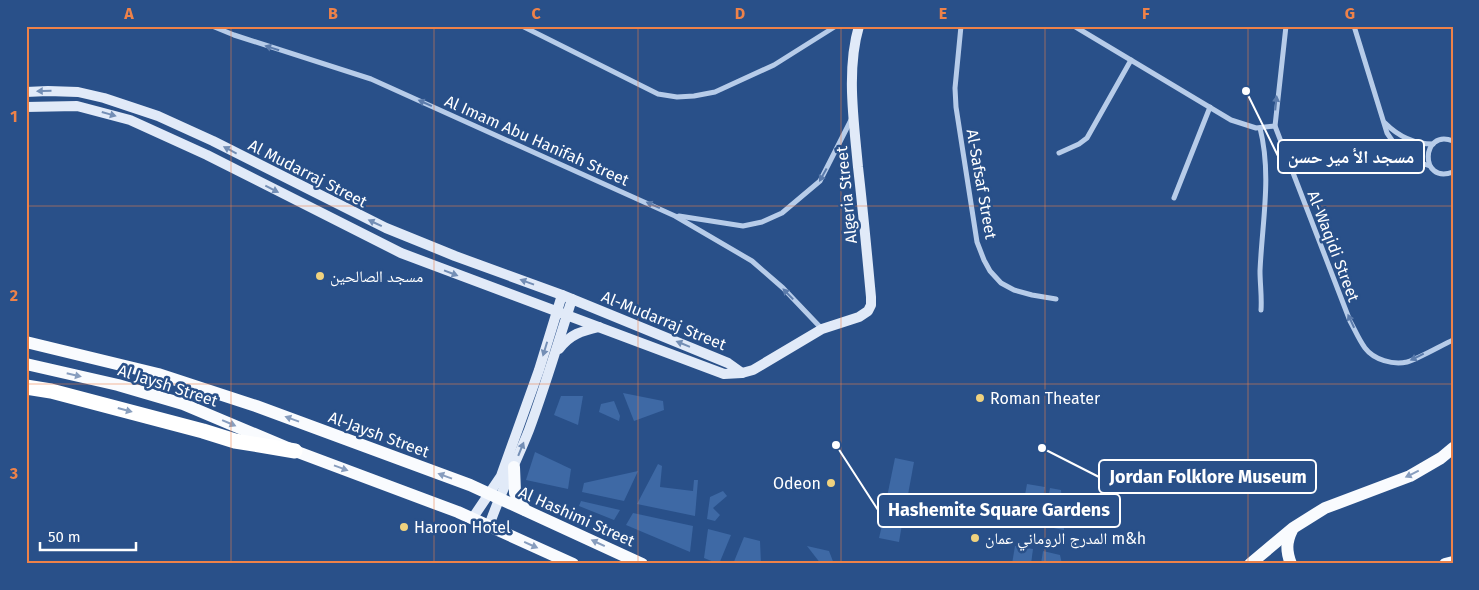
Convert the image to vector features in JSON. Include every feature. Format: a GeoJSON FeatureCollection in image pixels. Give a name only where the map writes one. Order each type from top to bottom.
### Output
{"type":"FeatureCollection","features":[{"type":"Feature","properties":{"kind":"highway"},"geometry":{"type":"LineString","coordinates":[[26,387],[60,393],[234,441],[295,451]]}},
{"type":"Feature","properties":{"kind":"main road","name":"Algeria Street"},"geometry":{"type":"LineString","coordinates":[[822,329],[859,317],[871,305],[853,116],[852,60],[853,47],[859,26]]}},
{"type":"Feature","properties":{"kind":"main road","name":"Al Mudarraj Street"},"geometry":{"type":"LineString","coordinates":[[26,92],[78,92],[104,98],[158,116],[213,141],[386,228],[455,256],[572,299]]}},
{"type":"Feature","properties":{"kind":"main road"},"geometry":{"type":"LineString","coordinates":[[76,106],[78,92]]}},
{"type":"Feature","properties":{"kind":"main road","name":"Al Mudarraj Street"},"geometry":{"type":"LineString","coordinates":[[26,107],[76,106],[130,120],[207,155],[402,253],[463,278],[567,314]]}},
{"type":"Feature","properties":{"kind":"main road"},"geometry":{"type":"LineString","coordinates":[[153,130],[158,116]]}},
{"type":"Feature","properties":{"kind":"main road"},"geometry":{"type":"LineString","coordinates":[[207,155],[213,141]]}},
{"type":"Feature","properties":{"kind":"main road"},"geometry":{"type":"LineString","coordinates":[[250,177],[256,163]]}},
{"type":"Feature","properties":{"kind":"main road"},"geometry":{"type":"LineString","coordinates":[[488,526],[494,497],[539,370],[562,295]]}},
{"type":"Feature","properties":{"kind":"main road"},"geometry":{"type":"LineString","coordinates":[[472,519],[494,497],[514,467],[529,430],[572,299]]}},
{"type":"Feature","properties":{"kind":"main road","name":"Al-Mudarraj Street"},"geometry":{"type":"LineString","coordinates":[[572,299],[728,362],[742,373]]}},
{"type":"Feature","properties":{"kind":"main road","name":"Al-Mudarraj Street"},"geometry":{"type":"LineString","coordinates":[[567,314],[724,374],[753,370],[822,329]]}},
{"type":"Feature","properties":{"kind":"main road"},"geometry":{"type":"LineString","coordinates":[[555,353],[564,341],[573,334],[600,327]]}},
{"type":"Feature","properties":{"kind":"main road","name":"Al Jaysh Street"},"geometry":{"type":"LineString","coordinates":[[26,342],[158,374],[256,406],[470,485],[494,497]]}},
{"type":"Feature","properties":{"kind":"main road","name":"Al Jaysh Street"},"geometry":{"type":"LineString","coordinates":[[26,364],[118,385],[183,404],[295,451]]}},
{"type":"Feature","properties":{"kind":"main road"},"geometry":{"type":"LineString","coordinates":[[1250,564],[1293,528],[1325,508],[1410,476],[1441,458],[1453,448]]}},
{"type":"Feature","properties":{"kind":"main road"},"geometry":{"type":"LineString","coordinates":[[295,451],[458,512],[573,564]]}},
{"type":"Feature","properties":{"kind":"main road"},"geometry":{"type":"LineString","coordinates":[[514,467],[515,494],[525,510]]}},
{"type":"Feature","properties":{"kind":"main road","name":"Al Hashimi Street"},"geometry":{"type":"LineString","coordinates":[[494,497],[642,564]]}},
{"type":"Feature","properties":{"kind":"main road"},"geometry":{"type":"LineString","coordinates":[[1291,564],[1287,551],[1288,539],[1293,528]]}},
{"type":"Feature","properties":{"kind":"main road"},"geometry":{"type":"LineString","coordinates":[[1250,564],[1260,561],[1270,564]]}},
{"type":"Feature","properties":{"kind":"main road"},"geometry":{"type":"LineString","coordinates":[[1445,564],[1453,562]]}},
{"type":"Feature","properties":{"kind":"street","name":"Al Imam Abu Hanifah Street"},"geometry":{"type":"LineString","coordinates":[[212,26],[234,35],[371,79],[675,216],[752,261],[783,288],[822,329]]}},
{"type":"Feature","properties":{"kind":"street"},"geometry":{"type":"LineString","coordinates":[[522,26],[658,94],[677,97],[715,92],[774,65],[836,26]]}},
{"type":"Feature","properties":{"kind":"street","name":"Al-Safsaf Street"},"geometry":{"type":"LineString","coordinates":[[961,26],[955,88],[956,107],[977,242],[990,271],[1001,283],[1014,290],[1056,299]]}},
{"type":"Feature","properties":{"kind":"street"},"geometry":{"type":"LineString","coordinates":[[1074,26],[1231,120],[1248,127],[1275,126]]}},
{"type":"Feature","properties":{"kind":"street","name":"Al-Waqidi Street"},"geometry":{"type":"LineString","coordinates":[[1286,26],[1275,126],[1350,321],[1366,349],[1386,362],[1407,362],[1453,340]]}},
{"type":"Feature","properties":{"kind":"street"},"geometry":{"type":"LineString","coordinates":[[1354,26],[1387,133],[1400,152],[1409,158],[1430,166],[1439,173],[1453,172]]}},
{"type":"Feature","properties":{"kind":"street"},"geometry":{"type":"LineString","coordinates":[[1058,153],[1079,144],[1087,138],[1131,60]]}},
{"type":"Feature","properties":{"kind":"street"},"geometry":{"type":"LineString","coordinates":[[1174,198],[1210,107]]}},
{"type":"Feature","properties":{"kind":"street"},"geometry":{"type":"LineString","coordinates":[[675,216],[743,226],[762,222],[782,213],[820,182],[853,116]]}},
{"type":"Feature","properties":{"kind":"street"},"geometry":{"type":"LineString","coordinates":[[1382,120],[1393,131],[1408,140],[1423,144],[1433,144]]}},
{"type":"Feature","properties":{"kind":"street"},"geometry":{"type":"LineString","coordinates":[[1260,128],[1265,148],[1266,169],[1260,273],[1261,310]]}},
{"type":"Feature","properties":{"kind":"street"},"geometry":{"type":"LineString","coordinates":[[1430,166],[1427,158],[1428,150],[1433,144],[1440,140],[1448,139],[1453,141]]}},
{"type":"Feature","properties":{"kind":"shaded area"},"geometry":{"type":"Polygon","coordinates":[[[623,393],[663,401],[664,410],[634,421],[623,393]]]}},
{"type":"Feature","properties":{"kind":"shaded area"},"geometry":{"type":"Polygon","coordinates":[[[561,396],[583,396],[578,425],[554,415],[561,396]]]}},
{"type":"Feature","properties":{"kind":"shaded area"},"geometry":{"type":"Polygon","coordinates":[[[614,401],[620,416],[619,421],[599,412],[601,404],[614,401]]]}},
{"type":"Feature","properties":{"kind":"shaded area"},"geometry":{"type":"Polygon","coordinates":[[[535,452],[571,469],[568,489],[526,480],[535,452]]]}},
{"type":"Feature","properties":{"kind":"shaded area"},"geometry":{"type":"Polygon","coordinates":[[[895,458],[914,462],[907,500],[887,497],[895,458]]]}},
{"type":"Feature","properties":{"kind":"shaded area"},"geometry":{"type":"Polygon","coordinates":[[[658,464],[662,466],[660,487],[693,491],[694,480],[698,480],[695,516],[637,504],[658,464]]]}},
{"type":"Feature","properties":{"kind":"shaded area"},"geometry":{"type":"Polygon","coordinates":[[[638,471],[624,501],[582,492],[584,483],[638,471]]]}},
{"type":"Feature","properties":{"kind":"shaded area"},"geometry":{"type":"Polygon","coordinates":[[[1027,484],[1045,487],[1038,526],[1020,522],[1027,484]]]}},
{"type":"Feature","properties":{"kind":"shaded area"},"geometry":{"type":"Polygon","coordinates":[[[1050,488],[1061,490],[1064,530],[1043,526],[1050,488]]]}},
{"type":"Feature","properties":{"kind":"shaded area"},"geometry":{"type":"Polygon","coordinates":[[[723,491],[727,496],[713,508],[720,515],[715,521],[707,519],[710,497],[723,491]]]}},
{"type":"Feature","properties":{"kind":"shaded area"},"geometry":{"type":"Polygon","coordinates":[[[581,501],[620,510],[614,520],[579,506],[581,501]]]}},
{"type":"Feature","properties":{"kind":"shaded area"},"geometry":{"type":"Polygon","coordinates":[[[633,513],[693,526],[690,552],[626,525],[633,513]]]}},
{"type":"Feature","properties":{"kind":"shaded area"},"geometry":{"type":"Polygon","coordinates":[[[883,521],[902,524],[899,542],[879,538],[883,521]]]}},
{"type":"Feature","properties":{"kind":"shaded area"},"geometry":{"type":"Polygon","coordinates":[[[708,529],[731,535],[719,564],[704,558],[708,529]]]}},
{"type":"Feature","properties":{"kind":"shaded area"},"geometry":{"type":"Polygon","coordinates":[[[744,537],[760,541],[761,564],[733,564],[744,537]]]}},
{"type":"Feature","properties":{"kind":"shaded area"},"geometry":{"type":"Polygon","coordinates":[[[807,546],[829,551],[834,564],[821,564],[807,546]]]}},
{"type":"Feature","properties":{"kind":"shaded area"},"geometry":{"type":"Polygon","coordinates":[[[1015,546],[1033,549],[1031,564],[1012,564],[1015,546]]]}},
{"type":"Feature","properties":{"kind":"shaded area"},"geometry":{"type":"Polygon","coordinates":[[[1043,551],[1060,555],[1062,564],[1041,564],[1043,551]]]}},
{"type":"Feature","properties":{"kind":"place","name":"مسجد الأ مير حسن"},"geometry":{"type":"Point","coordinates":[1246,91]}},
{"type":"Feature","properties":{"kind":"place","name":"مسجد الصالحين"},"geometry":{"type":"Point","coordinates":[320,276]}},
{"type":"Feature","properties":{"kind":"place","name":"Roman Theater"},"geometry":{"type":"Point","coordinates":[980,398]}},
{"type":"Feature","properties":{"kind":"place","name":"Hashemite Square Gardens"},"geometry":{"type":"Point","coordinates":[836,445]}},
{"type":"Feature","properties":{"kind":"place","name":"Jordan Folklore Museum"},"geometry":{"type":"Point","coordinates":[1042,448]}},
{"type":"Feature","properties":{"kind":"place","name":"Odeon"},"geometry":{"type":"Point","coordinates":[831,483]}},
{"type":"Feature","properties":{"kind":"place","name":"Haroon Hotel"},"geometry":{"type":"Point","coordinates":[404,527]}},
{"type":"Feature","properties":{"kind":"place","name":"المدرج الروماني عمان m&h"},"geometry":{"type":"Point","coordinates":[975,538]}}]}
